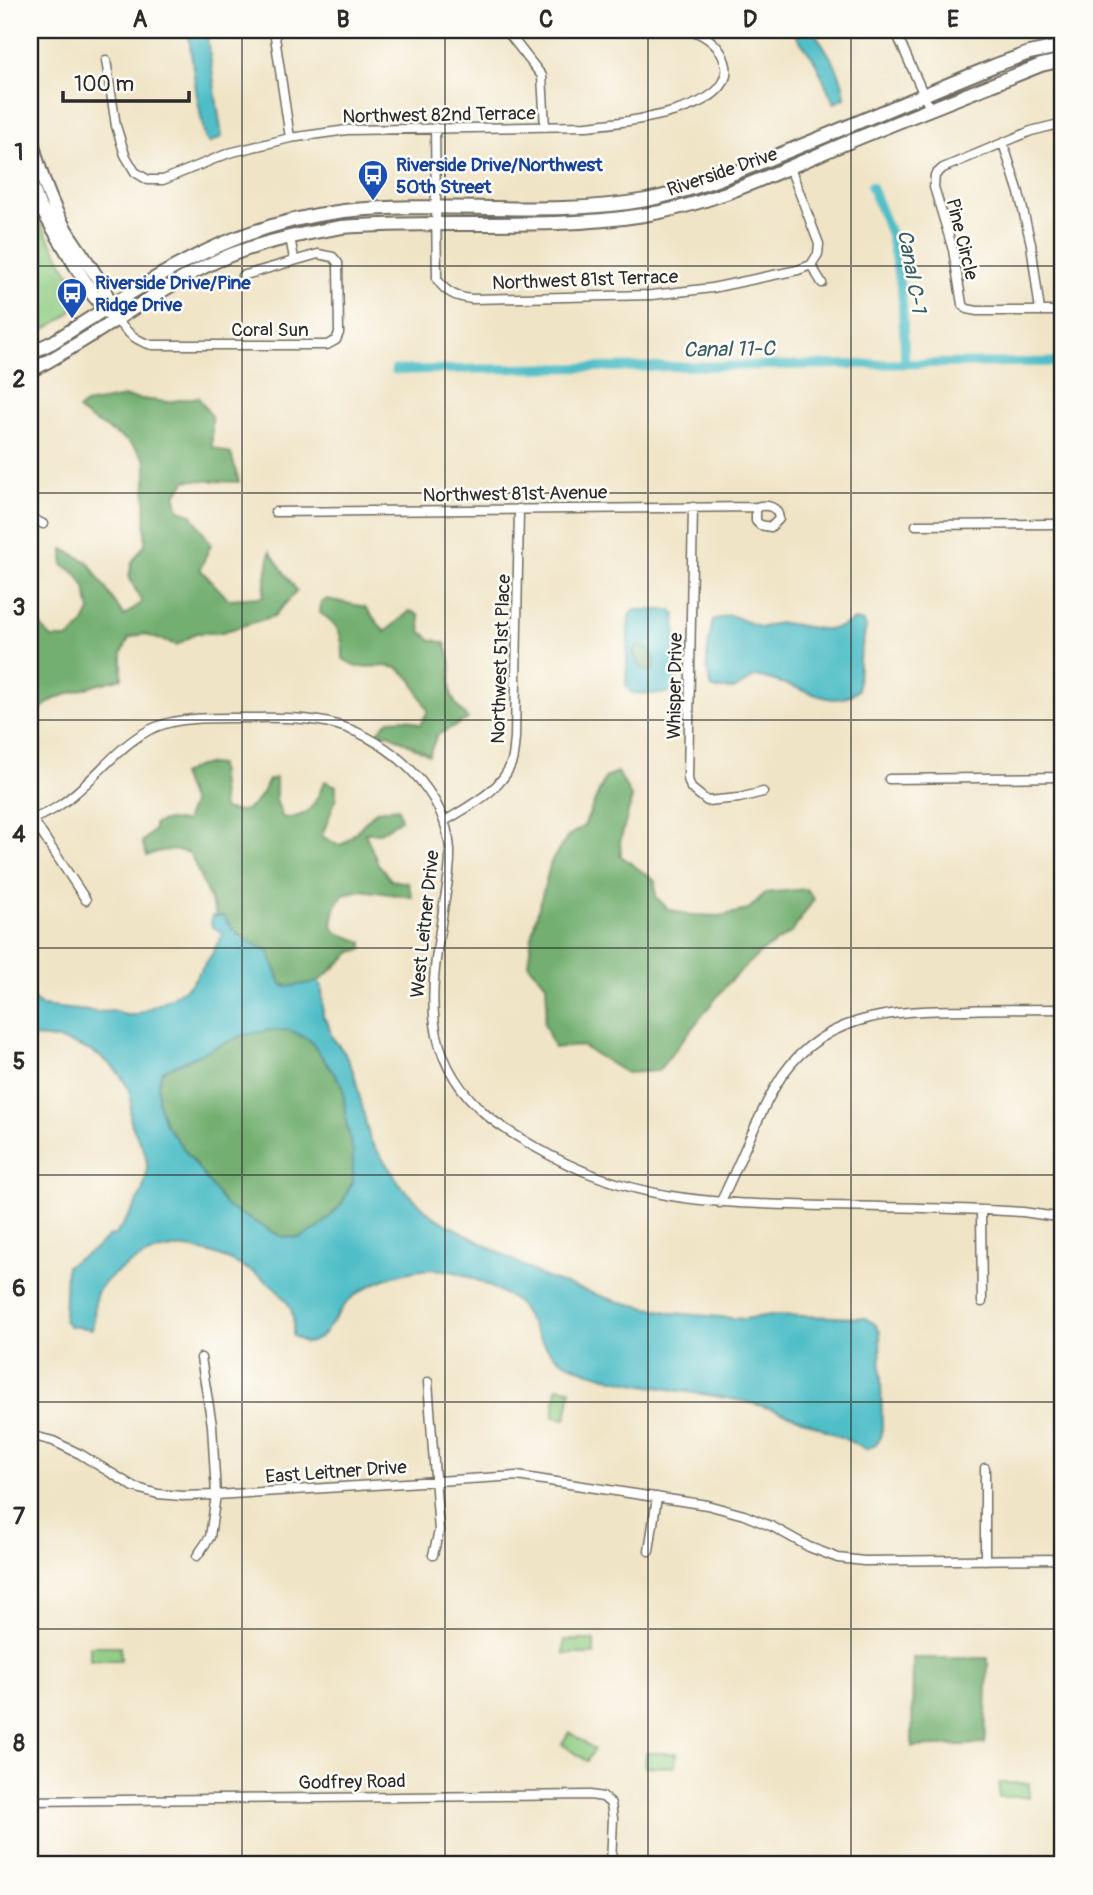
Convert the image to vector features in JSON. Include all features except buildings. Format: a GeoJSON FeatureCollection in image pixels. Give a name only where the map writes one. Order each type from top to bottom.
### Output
{"type":"FeatureCollection","features":[{"type":"Feature","properties":{"kind":"street"},"geometry":{"type":"LineString","coordinates":[[274,30],[290,138]]}},
{"type":"Feature","properties":{"kind":"street"},"geometry":{"type":"LineString","coordinates":[[506,30],[542,75],[545,127]]}},
{"type":"Feature","properties":{"kind":"street","name":"Northwest 82nd Terrace"},"geometry":{"type":"LineString","coordinates":[[106,60],[116,126],[125,155],[135,172],[148,180],[163,180],[229,153],[290,138],[347,130],[545,127],[621,123],[656,116],[709,97],[718,91],[726,79],[727,67],[723,54],[714,43],[691,30]]}},
{"type":"Feature","properties":{"kind":"street"},"geometry":{"type":"LineString","coordinates":[[895,30],[930,109]]}},
{"type":"Feature","properties":{"kind":"street","name":"Riverside Drive"},"geometry":{"type":"LineString","coordinates":[[30,354],[204,251],[274,225],[346,211],[595,206],[646,200],[699,187],[1029,53],[1063,46]]}},
{"type":"Feature","properties":{"kind":"street","name":"Riverside Drive"},"geometry":{"type":"LineString","coordinates":[[30,371],[205,267],[253,247],[342,227],[594,221],[645,215],[718,197],[930,109],[1041,65],[1063,60]]}},
{"type":"Feature","properties":{"kind":"street","name":"Pine Circle"},"geometry":{"type":"LineString","coordinates":[[1063,123],[1031,131],[943,168],[935,176],[934,187],[953,250],[962,304],[967,309],[1063,311]]}},
{"type":"Feature","properties":{"kind":"street"},"geometry":{"type":"LineString","coordinates":[[435,128],[436,224]]}},
{"type":"Feature","properties":{"kind":"street"},"geometry":{"type":"LineString","coordinates":[[30,133],[55,210],[117,320]]}},
{"type":"Feature","properties":{"kind":"street"},"geometry":{"type":"LineString","coordinates":[[1003,143],[1031,244],[1040,311]]}},
{"type":"Feature","properties":{"kind":"street"},"geometry":{"type":"LineString","coordinates":[[790,168],[819,244],[818,254],[811,265],[822,283]]}},
{"type":"Feature","properties":{"kind":"street"},"geometry":{"type":"LineString","coordinates":[[30,181],[38,205],[93,295],[108,307]]}},
{"type":"Feature","properties":{"kind":"street","name":"Northwest 81st Terrace"},"geometry":{"type":"LineString","coordinates":[[436,224],[437,279],[444,290],[458,297],[472,299],[652,295],[712,288],[811,265]]}},
{"type":"Feature","properties":{"kind":"street"},"geometry":{"type":"LineString","coordinates":[[290,237],[294,259]]}},
{"type":"Feature","properties":{"kind":"street","name":"Coral Sun"},"geometry":{"type":"LineString","coordinates":[[117,320],[130,335],[140,342],[152,345],[327,345],[335,340],[339,333],[338,263],[333,257],[327,254],[294,259],[242,276]]}},
{"type":"Feature","properties":{"kind":"street","name":"Whisper Drive"},"geometry":{"type":"LineString","coordinates":[[693,507],[688,779],[691,788],[707,801],[739,798],[763,792]]}},
{"type":"Feature","properties":{"kind":"street","name":"Northwest 81st Avenue"},"geometry":{"type":"LineString","coordinates":[[275,512],[756,507]]}},
{"type":"Feature","properties":{"kind":"street","name":"Northwest 51st Place"},"geometry":{"type":"LineString","coordinates":[[446,821],[490,791],[501,780],[512,762],[515,738],[519,509]]}},
{"type":"Feature","properties":{"kind":"street"},"geometry":{"type":"LineString","coordinates":[[30,517],[43,524]]}},
{"type":"Feature","properties":{"kind":"street"},"geometry":{"type":"LineString","coordinates":[[916,525],[1063,524]]}},
{"type":"Feature","properties":{"kind":"street","name":"West Leitner Drive"},"geometry":{"type":"LineString","coordinates":[[31,818],[60,806],[145,732],[167,723],[201,718],[302,718],[339,726],[370,738],[420,780],[446,821],[450,852],[448,884],[433,981],[435,1035],[459,1087],[480,1109],[513,1134],[561,1162],[615,1184],[666,1196],[720,1203],[981,1210],[1063,1218]]}},
{"type":"Feature","properties":{"kind":"street"},"geometry":{"type":"LineString","coordinates":[[889,779],[1063,777]]}},
{"type":"Feature","properties":{"kind":"street"},"geometry":{"type":"LineString","coordinates":[[31,818],[86,900]]}},
{"type":"Feature","properties":{"kind":"street"},"geometry":{"type":"LineString","coordinates":[[720,1203],[776,1086],[807,1047],[833,1032],[862,1019],[891,1012],[1063,1009]]}},
{"type":"Feature","properties":{"kind":"street"},"geometry":{"type":"LineString","coordinates":[[981,1210],[982,1302]]}},
{"type":"Feature","properties":{"kind":"street"},"geometry":{"type":"LineString","coordinates":[[197,1556],[209,1537],[216,1495],[212,1425],[201,1358]]}},
{"type":"Feature","properties":{"kind":"street"},"geometry":{"type":"LineString","coordinates":[[428,1382],[439,1531],[433,1555]]}},
{"type":"Feature","properties":{"kind":"street","name":"East Leitner Drive"},"geometry":{"type":"LineString","coordinates":[[30,1435],[53,1441],[134,1487],[158,1494],[216,1495],[517,1476],[707,1505],[744,1515],[838,1558],[864,1561],[1063,1559]]}},
{"type":"Feature","properties":{"kind":"street"},"geometry":{"type":"LineString","coordinates":[[985,1468],[985,1560]]}},
{"type":"Feature","properties":{"kind":"street"},"geometry":{"type":"LineString","coordinates":[[649,1551],[657,1497]]}},
{"type":"Feature","properties":{"kind":"street","name":"Godfrey Road"},"geometry":{"type":"LineString","coordinates":[[30,1801],[590,1795],[603,1797],[611,1804],[611,1865]]}},
{"type":"Feature","properties":{"kind":"green space"},"geometry":{"type":"Polygon","coordinates":[[[30,206],[84,299],[64,318],[30,338],[30,206]]]}},
{"type":"Feature","properties":{"kind":"green space"},"geometry":{"type":"Polygon","coordinates":[[[125,397],[167,402],[198,397],[212,417],[212,447],[231,454],[239,482],[187,480],[175,495],[179,510],[191,514],[211,544],[200,569],[228,599],[263,597],[270,552],[297,591],[274,616],[219,633],[196,633],[177,645],[143,634],[129,638],[122,653],[122,678],[61,696],[30,715],[30,602],[41,627],[52,638],[69,638],[83,625],[90,611],[85,587],[77,574],[63,565],[63,549],[88,562],[124,616],[142,602],[129,577],[132,562],[145,544],[146,462],[124,439],[78,410],[85,404],[125,397]]]}},
{"type":"Feature","properties":{"kind":"green space"},"geometry":{"type":"Polygon","coordinates":[[[327,599],[365,607],[385,632],[410,611],[419,615],[421,631],[430,639],[445,643],[449,655],[453,698],[468,719],[437,735],[429,755],[389,734],[378,732],[389,720],[408,719],[420,725],[428,711],[412,680],[398,668],[357,667],[343,659],[339,632],[332,622],[320,613],[321,603],[327,599]]]}},
{"type":"Feature","properties":{"kind":"green space"},"geometry":{"type":"Polygon","coordinates":[[[638,646],[652,654],[655,661],[654,670],[649,672],[639,666],[633,652],[638,646]]]}},
{"type":"Feature","properties":{"kind":"green space"},"geometry":{"type":"Polygon","coordinates":[[[219,765],[223,809],[233,811],[252,806],[269,780],[276,778],[276,800],[283,818],[300,815],[311,808],[325,781],[336,786],[336,798],[322,836],[338,845],[345,843],[376,811],[398,808],[401,819],[380,833],[365,833],[378,864],[391,880],[408,883],[412,897],[361,890],[344,894],[335,907],[332,926],[337,933],[363,942],[363,949],[352,952],[318,982],[292,987],[281,984],[268,950],[243,937],[232,928],[224,916],[217,916],[190,853],[168,850],[147,856],[142,842],[154,830],[154,824],[168,820],[185,822],[192,803],[181,775],[195,767],[219,765]]]}},
{"type":"Feature","properties":{"kind":"green space"},"geometry":{"type":"Polygon","coordinates":[[[618,772],[632,798],[620,842],[621,856],[655,881],[656,897],[668,909],[689,915],[719,916],[748,910],[765,893],[806,889],[814,899],[792,932],[761,952],[729,982],[658,1071],[626,1073],[582,1046],[554,1048],[544,1023],[546,984],[528,964],[533,929],[551,862],[568,836],[584,826],[605,778],[618,772]]]}},
{"type":"Feature","properties":{"kind":"green space"},"geometry":{"type":"Polygon","coordinates":[[[269,1030],[290,1030],[310,1040],[343,1086],[346,1121],[354,1153],[353,1180],[342,1204],[319,1228],[300,1238],[282,1237],[227,1207],[165,1124],[158,1102],[158,1085],[162,1071],[241,1036],[269,1030]]]}},
{"type":"Feature","properties":{"kind":"green space"},"geometry":{"type":"Polygon","coordinates":[[[557,1387],[571,1389],[566,1419],[553,1417],[557,1387]]]}},
{"type":"Feature","properties":{"kind":"green space"},"geometry":{"type":"Polygon","coordinates":[[[564,1640],[594,1640],[594,1654],[564,1654],[564,1640]]]}},
{"type":"Feature","properties":{"kind":"green space"},"geometry":{"type":"Polygon","coordinates":[[[90,1646],[120,1646],[121,1660],[90,1660],[90,1646]]]}},
{"type":"Feature","properties":{"kind":"green space"},"geometry":{"type":"Polygon","coordinates":[[[913,1658],[988,1658],[985,1744],[912,1747],[913,1658]]]}},
{"type":"Feature","properties":{"kind":"green space"},"geometry":{"type":"Polygon","coordinates":[[[569,1732],[594,1749],[587,1761],[562,1744],[569,1732]]]}},
{"type":"Feature","properties":{"kind":"green space"},"geometry":{"type":"Polygon","coordinates":[[[646,1753],[676,1753],[675,1767],[645,1767],[646,1753]]]}},
{"type":"Feature","properties":{"kind":"green space"},"geometry":{"type":"Polygon","coordinates":[[[999,1783],[1029,1783],[1029,1797],[999,1797],[999,1783]]]}},
{"type":"Feature","properties":{"kind":"water"},"geometry":{"type":"Polygon","coordinates":[[[188,30],[206,30],[222,137],[209,143],[205,138],[196,90],[188,30]]]}},
{"type":"Feature","properties":{"kind":"water"},"geometry":{"type":"Polygon","coordinates":[[[792,30],[813,30],[838,71],[845,98],[834,103],[815,61],[792,30]]]}},
{"type":"Feature","properties":{"kind":"water"},"geometry":{"type":"Polygon","coordinates":[[[634,610],[671,610],[675,615],[676,689],[662,694],[632,693],[626,685],[629,616],[634,610]],[[638,646],[633,652],[639,666],[649,672],[654,670],[654,658],[650,651],[638,646]]]}},
{"type":"Feature","properties":{"kind":"water"},"geometry":{"type":"Polygon","coordinates":[[[730,615],[762,628],[785,623],[829,629],[841,627],[854,620],[863,622],[866,627],[859,660],[858,690],[843,698],[827,698],[756,676],[735,689],[713,689],[707,664],[713,620],[730,615]]]}},
{"type":"Feature","properties":{"kind":"water"},"geometry":{"type":"Polygon","coordinates":[[[212,916],[224,916],[232,928],[243,937],[268,950],[281,984],[285,987],[318,982],[322,986],[323,1017],[328,1023],[331,1036],[344,1052],[354,1073],[370,1140],[402,1187],[432,1216],[544,1277],[616,1301],[672,1313],[744,1319],[772,1315],[865,1318],[875,1324],[880,1332],[882,1429],[877,1442],[866,1449],[806,1421],[758,1405],[628,1382],[584,1370],[565,1362],[550,1351],[513,1299],[473,1279],[443,1270],[404,1273],[368,1287],[347,1303],[320,1337],[305,1343],[293,1336],[291,1309],[281,1294],[268,1283],[220,1256],[187,1248],[173,1248],[130,1263],[102,1285],[96,1296],[92,1329],[69,1326],[64,1320],[66,1266],[95,1249],[109,1236],[115,1235],[121,1227],[143,1189],[146,1157],[131,1122],[130,1095],[122,1078],[101,1057],[88,1050],[59,1040],[30,1037],[30,997],[42,1006],[136,1015],[171,998],[191,984],[213,953],[223,933],[211,924],[212,916]],[[269,1030],[241,1036],[162,1071],[158,1085],[158,1102],[165,1124],[227,1207],[282,1237],[300,1238],[319,1228],[342,1204],[353,1180],[353,1153],[346,1121],[343,1086],[310,1040],[290,1030],[269,1030]]]}},
{"type":"Feature","properties":{"kind":"waterway","name":"Canal C-1"},"geometry":{"type":"LineString","coordinates":[[871,186],[890,233],[902,293],[905,364]]}},
{"type":"Feature","properties":{"kind":"waterway","name":"Canal 11-C"},"geometry":{"type":"LineString","coordinates":[[395,370],[1063,362]]}},
{"type":"Feature","properties":{"kind":"place","name":"Riverside Drive/Northwest 50th Street"},"geometry":{"type":"Point","coordinates":[373,202]}},
{"type":"Feature","properties":{"kind":"place","name":"Riverside Drive/Pine Ridge Drive"},"geometry":{"type":"Point","coordinates":[72,320]}}]}
